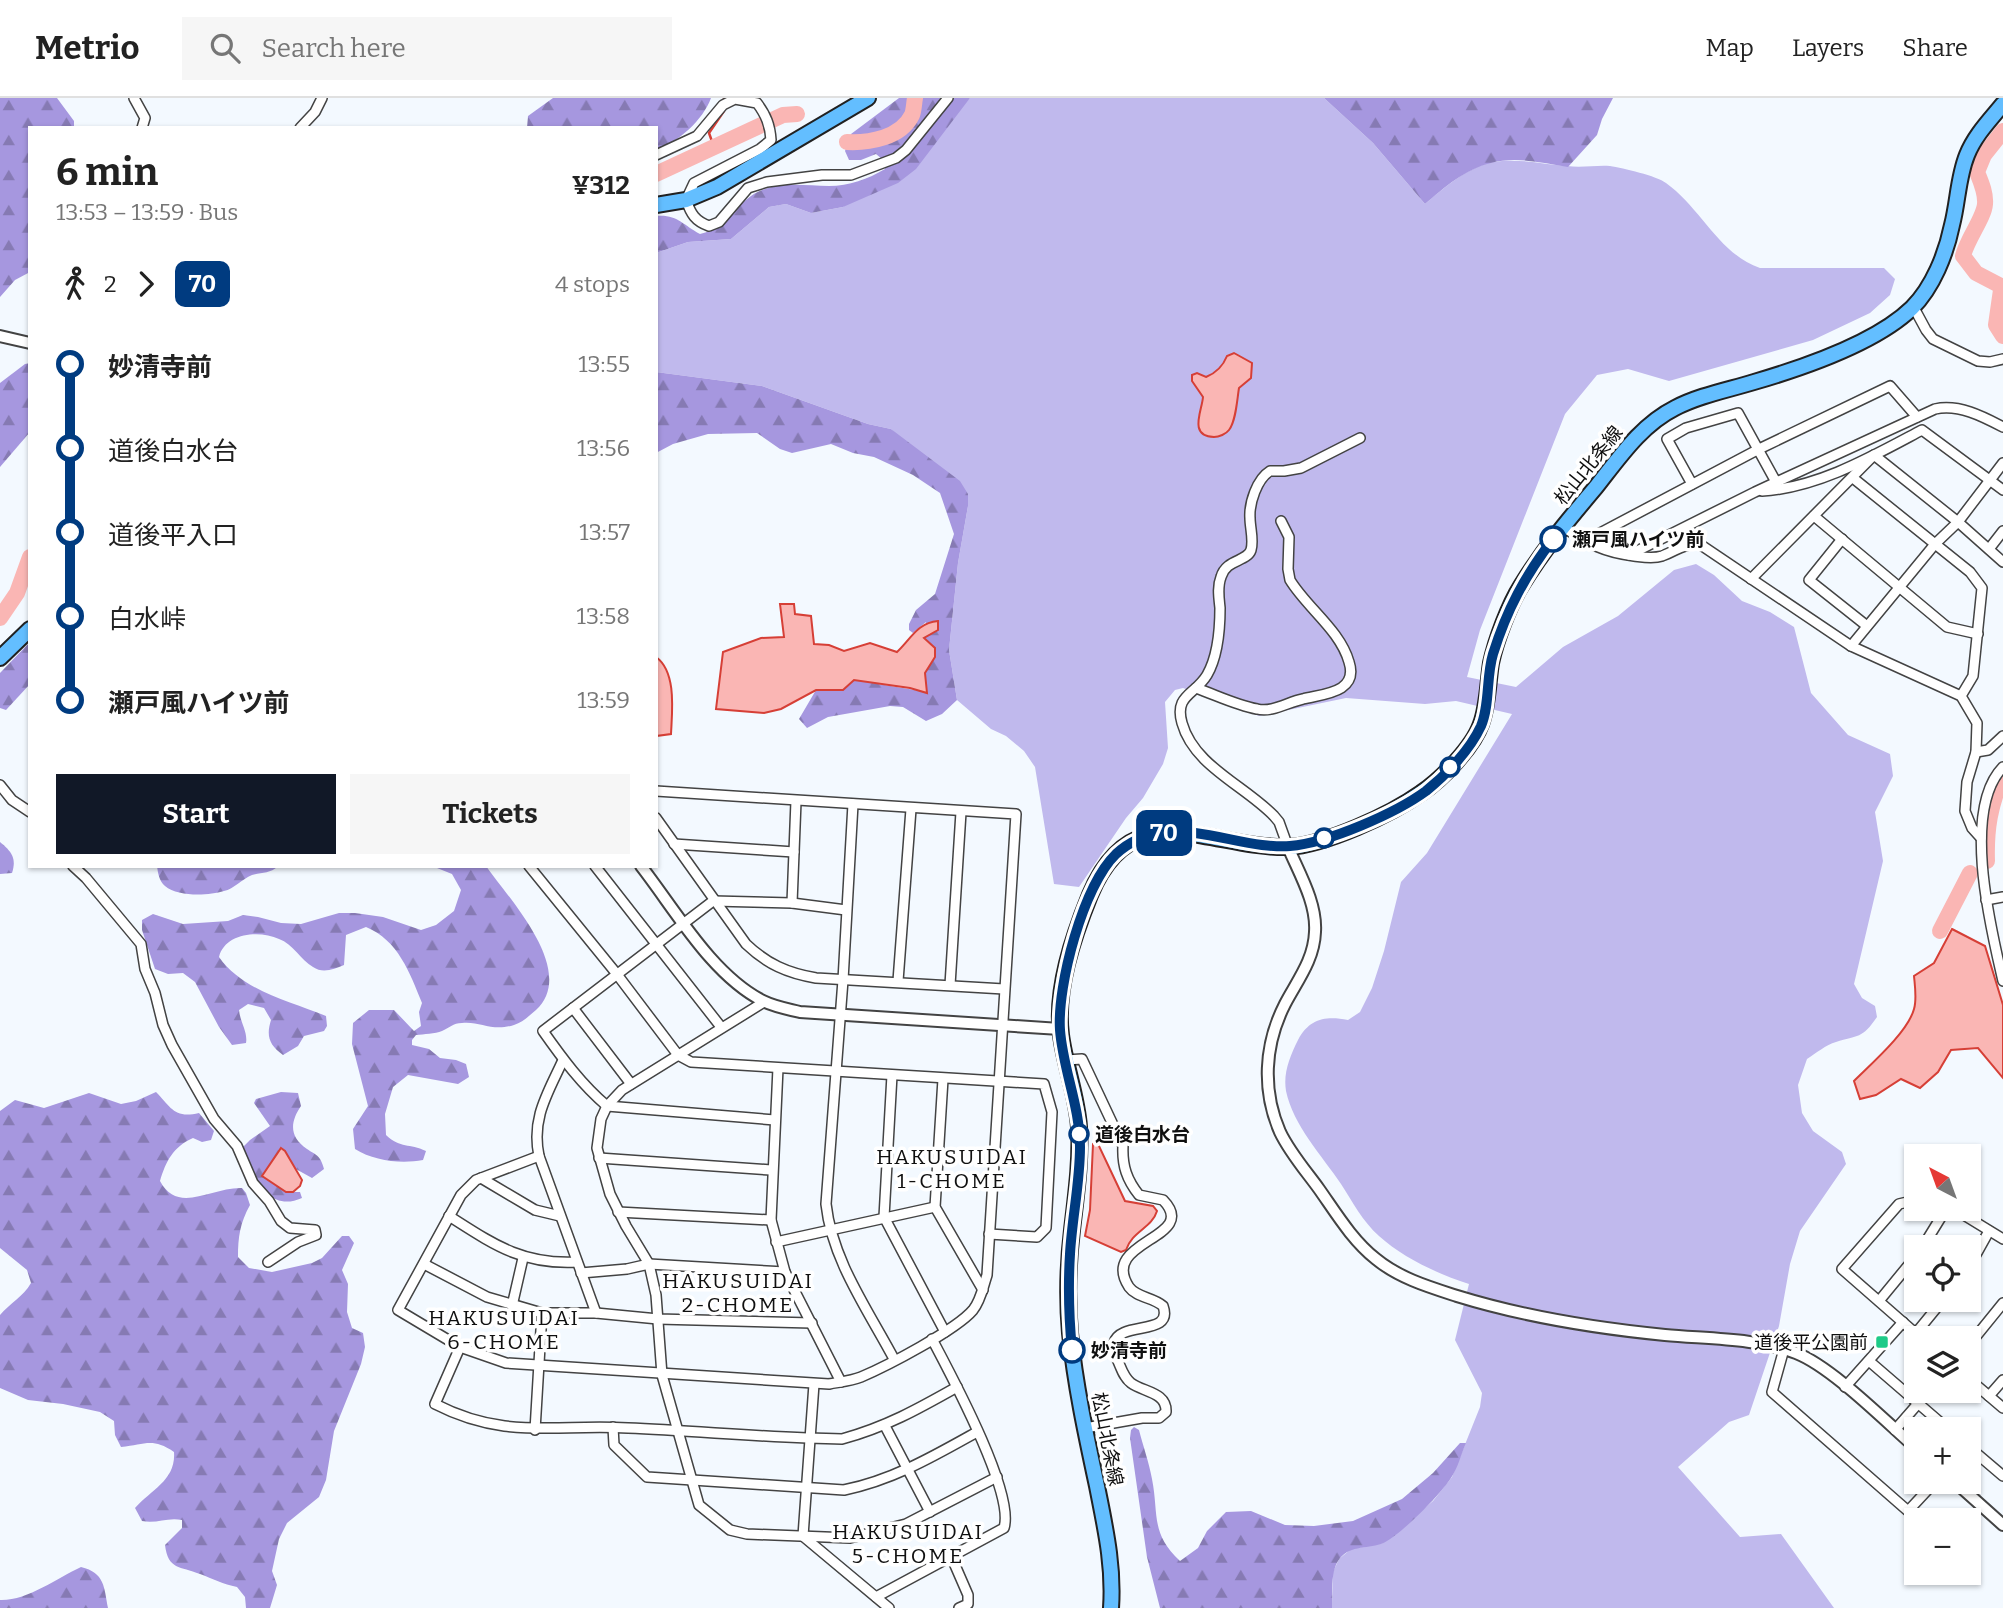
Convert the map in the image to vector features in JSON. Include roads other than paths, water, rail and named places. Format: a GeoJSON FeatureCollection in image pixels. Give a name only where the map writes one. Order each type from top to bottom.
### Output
{"type":"FeatureCollection","features":[{"type":"Feature","properties":{"kind":"main road"},"geometry":{"type":"LineString","coordinates":[[658,205],[686,200],[737,177],[867,98]]}},
{"type":"Feature","properties":{"kind":"main road","name":"松山北条線"},"geometry":{"type":"LineString","coordinates":[[1111,1608],[1109,1541],[1085,1428],[1070,1328],[1070,1254],[1080,1146],[1077,1107],[1060,1029],[1065,974],[1095,885],[1116,854],[1140,838],[1169,832],[1289,847],[1342,833],[1401,806],[1426,790],[1461,757],[1481,726],[1493,656],[1517,591],[1563,527],[1639,434],[1661,415],[1692,400],[1762,380],[1846,349],[1892,324],[1913,306],[1929,285],[1941,261],[1952,226],[1965,158],[1975,138],[2003,104]]}},
{"type":"Feature","properties":{"kind":"main road"},"geometry":{"type":"LineString","coordinates":[[0,658],[28,631]]}},
{"type":"Feature","properties":{"kind":"street"},"geometry":{"type":"LineString","coordinates":[[134,98],[145,118],[143,126]]}},
{"type":"Feature","properties":{"kind":"street"},"geometry":{"type":"LineString","coordinates":[[302,126],[315,112],[322,98]]}},
{"type":"Feature","properties":{"kind":"street"},"geometry":{"type":"LineString","coordinates":[[658,154],[697,136],[718,110],[735,99],[757,103],[765,113],[771,129],[771,140],[760,149],[694,183],[686,200],[691,214],[699,222],[709,226],[719,222],[748,187],[822,175],[851,175],[896,158],[906,150],[947,98]]}},
{"type":"Feature","properties":{"kind":"street"},"geometry":{"type":"LineString","coordinates":[[1913,306],[1933,339],[1978,361],[2003,359]]}},
{"type":"Feature","properties":{"kind":"street"},"geometry":{"type":"LineString","coordinates":[[0,336],[28,343]]}},
{"type":"Feature","properties":{"kind":"street"},"geometry":{"type":"LineString","coordinates":[[1585,541],[1759,449],[1890,386],[1917,417]]}},
{"type":"Feature","properties":{"kind":"street"},"geometry":{"type":"LineString","coordinates":[[1629,555],[1776,482],[1917,417],[1945,407],[1966,410],[2003,427]]}},
{"type":"Feature","properties":{"kind":"street"},"geometry":{"type":"LineString","coordinates":[[1692,484],[1667,439],[1686,428],[1738,413],[1776,482]]}},
{"type":"Feature","properties":{"kind":"street"},"geometry":{"type":"LineString","coordinates":[[1755,492],[1782,490],[1808,483],[1874,455],[1922,430],[2003,490]]}},
{"type":"Feature","properties":{"kind":"street"},"geometry":{"type":"LineString","coordinates":[[1360,438],[1301,468],[1270,471],[1260,481],[1249,515],[1251,551],[1226,567],[1221,575],[1217,645],[1206,676],[1182,701],[1179,712],[1186,735],[1204,760],[1235,782],[1279,822],[1312,906],[1315,931],[1313,949],[1276,1023],[1268,1060],[1269,1094],[1281,1134],[1367,1252],[1413,1281],[1472,1301],[1601,1329],[1749,1343],[1784,1349],[1810,1360],[1904,1438]]}},
{"type":"Feature","properties":{"kind":"street"},"geometry":{"type":"LineString","coordinates":[[1751,579],[1874,455]]}},
{"type":"Feature","properties":{"kind":"street"},"geometry":{"type":"LineString","coordinates":[[1874,455],[2003,562]]}},
{"type":"Feature","properties":{"kind":"street"},"geometry":{"type":"LineString","coordinates":[[1851,646],[1935,544],[1958,522],[2003,463]]}},
{"type":"Feature","properties":{"kind":"street"},"geometry":{"type":"LineString","coordinates":[[1853,478],[1970,572],[1982,588],[1973,676],[1961,696]]}},
{"type":"Feature","properties":{"kind":"street"},"geometry":{"type":"LineString","coordinates":[[1814,516],[1947,627],[1978,634]]}},
{"type":"Feature","properties":{"kind":"street"},"geometry":{"type":"LineString","coordinates":[[1196,688],[1259,710],[1325,695],[1338,691],[1346,684],[1351,673],[1350,662],[1341,644],[1290,580],[1289,537],[1282,521]]}},
{"type":"Feature","properties":{"kind":"street"},"geometry":{"type":"LineString","coordinates":[[1563,527],[1602,551],[1648,558],[1661,556],[1679,545],[1698,543],[1851,646],[1961,696],[1977,723],[1976,752],[1967,782],[1965,811],[1972,828],[1981,838]]}},
{"type":"Feature","properties":{"kind":"street"},"geometry":{"type":"LineString","coordinates":[[1989,549],[2003,531]]}},
{"type":"Feature","properties":{"kind":"street"},"geometry":{"type":"LineString","coordinates":[[1842,539],[1808,580],[1867,626]]}},
{"type":"Feature","properties":{"kind":"street"},"geometry":{"type":"LineString","coordinates":[[1976,752],[1988,750],[2003,737]]}},
{"type":"Feature","properties":{"kind":"street"},"geometry":{"type":"LineString","coordinates":[[2003,768],[1997,773],[1987,799],[1981,838],[1986,900],[2003,981]]}},
{"type":"Feature","properties":{"kind":"street"},"geometry":{"type":"LineString","coordinates":[[0,785],[12,800],[28,811]]}},
{"type":"Feature","properties":{"kind":"street"},"geometry":{"type":"LineString","coordinates":[[539,1156],[481,1178],[461,1195],[398,1310],[460,1346],[506,1363],[814,1384],[841,1382],[859,1377],[945,1332],[973,1310],[983,1290],[989,1234],[1016,814],[658,791]]}},
{"type":"Feature","properties":{"kind":"street"},"geometry":{"type":"LineString","coordinates":[[792,903],[796,801]]}},
{"type":"Feature","properties":{"kind":"street"},"geometry":{"type":"LineString","coordinates":[[853,804],[826,1204],[829,1229],[840,1258],[894,1359]]}},
{"type":"Feature","properties":{"kind":"street"},"geometry":{"type":"LineString","coordinates":[[898,981],[911,809]]}},
{"type":"Feature","properties":{"kind":"street"},"geometry":{"type":"LineString","coordinates":[[950,985],[961,812]]}},
{"type":"Feature","properties":{"kind":"street"},"geometry":{"type":"LineString","coordinates":[[658,821],[746,944],[776,967],[792,974],[843,980],[1004,989]]}},
{"type":"Feature","properties":{"kind":"street"},"geometry":{"type":"LineString","coordinates":[[674,844],[794,852]]}},
{"type":"Feature","properties":{"kind":"street"},"geometry":{"type":"LineString","coordinates":[[75,868],[141,944],[145,969],[172,1045],[214,1119],[237,1146],[253,1183],[269,1201],[281,1221],[290,1228],[316,1230],[316,1235],[298,1242],[268,1262]]}},
{"type":"Feature","properties":{"kind":"street"},"geometry":{"type":"LineString","coordinates":[[530,868],[616,972],[678,1055],[691,1062],[1044,1084],[1052,1112],[1046,1228],[1037,1237],[989,1234]]}},
{"type":"Feature","properties":{"kind":"street"},"geometry":{"type":"LineString","coordinates":[[597,868],[721,1027]]}},
{"type":"Feature","properties":{"kind":"street"},"geometry":{"type":"LineString","coordinates":[[643,868],[714,961],[732,979],[764,1002],[800,1012],[1060,1029]]}},
{"type":"Feature","properties":{"kind":"street"},"geometry":{"type":"LineString","coordinates":[[1986,900],[2003,897]]}},
{"type":"Feature","properties":{"kind":"street"},"geometry":{"type":"LineString","coordinates":[[775,1120],[607,1106],[563,1060],[543,1031],[616,972],[713,901],[792,903],[846,910]]}},
{"type":"Feature","properties":{"kind":"street"},"geometry":{"type":"LineString","coordinates":[[764,1002],[631,1084],[607,1106],[598,1131],[599,1158],[618,1212],[649,1264],[658,1319],[662,1375],[699,1505],[730,1530],[747,1534],[849,1538],[906,1524],[997,1477]]}},
{"type":"Feature","properties":{"kind":"street"},"geometry":{"type":"LineString","coordinates":[[573,1008],[631,1084]]}},
{"type":"Feature","properties":{"kind":"street"},"geometry":{"type":"LineString","coordinates":[[1066,1060],[1082,1059],[1123,1146],[1122,1161],[1127,1179],[1133,1188],[1139,1195],[1163,1200],[1171,1217],[1166,1230],[1132,1251],[1125,1271],[1127,1283],[1132,1290],[1163,1306],[1164,1319],[1152,1326],[1126,1332],[1114,1343],[1114,1353],[1124,1374],[1131,1383],[1162,1399],[1167,1405],[1166,1412],[1159,1418],[1142,1418],[1085,1428]]}},
{"type":"Feature","properties":{"kind":"street"},"geometry":{"type":"LineString","coordinates":[[563,1060],[537,1122],[536,1140],[539,1156],[596,1313]]}},
{"type":"Feature","properties":{"kind":"street"},"geometry":{"type":"LineString","coordinates":[[778,1068],[771,1170],[771,1220],[785,1272],[841,1382]]}},
{"type":"Feature","properties":{"kind":"street"},"geometry":{"type":"LineString","coordinates":[[892,1075],[884,1217],[945,1332]]}},
{"type":"Feature","properties":{"kind":"street"},"geometry":{"type":"LineString","coordinates":[[943,1079],[935,1207],[983,1290]]}},
{"type":"Feature","properties":{"kind":"street"},"geometry":{"type":"LineString","coordinates":[[599,1158],[771,1170]]}},
{"type":"Feature","properties":{"kind":"street"},"geometry":{"type":"LineString","coordinates":[[481,1178],[535,1210],[561,1216]]}},
{"type":"Feature","properties":{"kind":"street"},"geometry":{"type":"LineString","coordinates":[[1904,1203],[1899,1204],[1842,1269],[1908,1326]]}},
{"type":"Feature","properties":{"kind":"street"},"geometry":{"type":"LineString","coordinates":[[776,1242],[935,1207]]}},
{"type":"Feature","properties":{"kind":"street"},"geometry":{"type":"LineString","coordinates":[[618,1212],[771,1220]]}},
{"type":"Feature","properties":{"kind":"street"},"geometry":{"type":"LineString","coordinates":[[449,1216],[487,1240],[523,1258],[577,1262]]}},
{"type":"Feature","properties":{"kind":"street"},"geometry":{"type":"LineString","coordinates":[[1975,1222],[2003,1239]]}},
{"type":"Feature","properties":{"kind":"street"},"geometry":{"type":"LineString","coordinates":[[1981,1245],[1989,1231]]}},
{"type":"Feature","properties":{"kind":"street"},"geometry":{"type":"LineString","coordinates":[[512,1306],[523,1258]]}},
{"type":"Feature","properties":{"kind":"street"},"geometry":{"type":"LineString","coordinates":[[424,1264],[486,1297],[542,1314],[596,1313],[658,1319],[812,1323]]}},
{"type":"Feature","properties":{"kind":"street"},"geometry":{"type":"LineString","coordinates":[[581,1273],[649,1264],[785,1272]]}},
{"type":"Feature","properties":{"kind":"street"},"geometry":{"type":"LineString","coordinates":[[1879,1301],[1904,1271]]}},
{"type":"Feature","properties":{"kind":"street"},"geometry":{"type":"LineString","coordinates":[[1981,1330],[2003,1303]]}},
{"type":"Feature","properties":{"kind":"street"},"geometry":{"type":"LineString","coordinates":[[535,1430],[542,1314]]}},
{"type":"Feature","properties":{"kind":"street"},"geometry":{"type":"LineString","coordinates":[[1845,1387],[1903,1322]]}},
{"type":"Feature","properties":{"kind":"street"},"geometry":{"type":"LineString","coordinates":[[876,1597],[1004,1528],[1007,1519],[997,1477],[957,1387],[932,1339]]}},
{"type":"Feature","properties":{"kind":"street"},"geometry":{"type":"LineString","coordinates":[[460,1346],[435,1404],[461,1417],[505,1427],[535,1430],[613,1427],[842,1439],[885,1426],[957,1387]]}},
{"type":"Feature","properties":{"kind":"street"},"geometry":{"type":"LineString","coordinates":[[1784,1349],[1772,1392],[1908,1511],[1923,1494]]}},
{"type":"Feature","properties":{"kind":"street"},"geometry":{"type":"LineString","coordinates":[[1868,1360],[1904,1391]]}},
{"type":"Feature","properties":{"kind":"street"},"geometry":{"type":"LineString","coordinates":[[1989,1396],[2003,1380]]}},
{"type":"Feature","properties":{"kind":"street"},"geometry":{"type":"LineString","coordinates":[[803,1536],[814,1384]]}},
{"type":"Feature","properties":{"kind":"street"},"geometry":{"type":"LineString","coordinates":[[1981,1389],[2003,1408]]}},
{"type":"Feature","properties":{"kind":"street"},"geometry":{"type":"LineString","coordinates":[[1895,1430],[1918,1403],[1934,1417]]}},
{"type":"Feature","properties":{"kind":"street"},"geometry":{"type":"LineString","coordinates":[[885,1426],[930,1512]]}},
{"type":"Feature","properties":{"kind":"street"},"geometry":{"type":"LineString","coordinates":[[613,1427],[614,1444],[647,1477],[844,1490],[871,1484],[908,1469],[977,1432]]}},
{"type":"Feature","properties":{"kind":"street"},"geometry":{"type":"LineString","coordinates":[[1981,1457],[2003,1476]]}},
{"type":"Feature","properties":{"kind":"street"},"geometry":{"type":"LineString","coordinates":[[1968,1494],[2003,1525]]}},
{"type":"Feature","properties":{"kind":"street"},"geometry":{"type":"LineString","coordinates":[[803,1536],[888,1608]]}},
{"type":"Feature","properties":{"kind":"street"},"geometry":{"type":"LineString","coordinates":[[951,1556],[968,1595],[965,1607]]}},
{"type":"Feature","properties":{"kind":"waterway"},"geometry":{"type":"LineString","coordinates":[[847,142],[884,138],[900,129],[912,115],[915,98]]}},
{"type":"Feature","properties":{"kind":"waterway"},"geometry":{"type":"LineString","coordinates":[[714,147],[709,133],[724,111]]}},
{"type":"Feature","properties":{"kind":"waterway"},"geometry":{"type":"LineString","coordinates":[[658,173],[783,115],[797,114]]}},
{"type":"Feature","properties":{"kind":"waterway"},"geometry":{"type":"LineString","coordinates":[[2003,131],[1984,155],[1977,172],[1985,204],[1963,256],[1976,273],[1999,285],[2001,290],[1996,325],[2003,336]]}},
{"type":"Feature","properties":{"kind":"waterway"},"geometry":{"type":"LineString","coordinates":[[0,618],[17,593],[28,563]]}},
{"type":"Feature","properties":{"kind":"waterway"},"geometry":{"type":"LineString","coordinates":[[1987,861],[1990,817],[2003,776]]}},
{"type":"Feature","properties":{"kind":"waterway"},"geometry":{"type":"LineString","coordinates":[[1940,931],[1970,873]]}},
{"type":"Feature","properties":{"kind":"place","name":"瀬戸風ハイツ前"},"geometry":{"type":"Point","coordinates":[1553,539]}},
{"type":"Feature","properties":{"kind":"place","name":"道後白水台"},"geometry":{"type":"Point","coordinates":[1079,1134]}},
{"type":"Feature","properties":{"kind":"place","name":"道後平公園前"},"geometry":{"type":"Point","coordinates":[1882,1342]}},
{"type":"Feature","properties":{"kind":"place","name":"妙清寺前"},"geometry":{"type":"Point","coordinates":[1072,1350]}},
{"type":"Feature","properties":{"kind":"district","name":"HAKUSUIDAI 1-CHOME"},"geometry":{"type":"Point","coordinates":[952,1169]}},
{"type":"Feature","properties":{"kind":"district","name":"HAKUSUIDAI 2-CHOME"},"geometry":{"type":"Point","coordinates":[738,1293]}},
{"type":"Feature","properties":{"kind":"district","name":"HAKUSUIDAI 6-CHOME"},"geometry":{"type":"Point","coordinates":[504,1330]}},
{"type":"Feature","properties":{"kind":"district","name":"HAKUSUIDAI 5-CHOME"},"geometry":{"type":"Point","coordinates":[908,1544]}}]}
